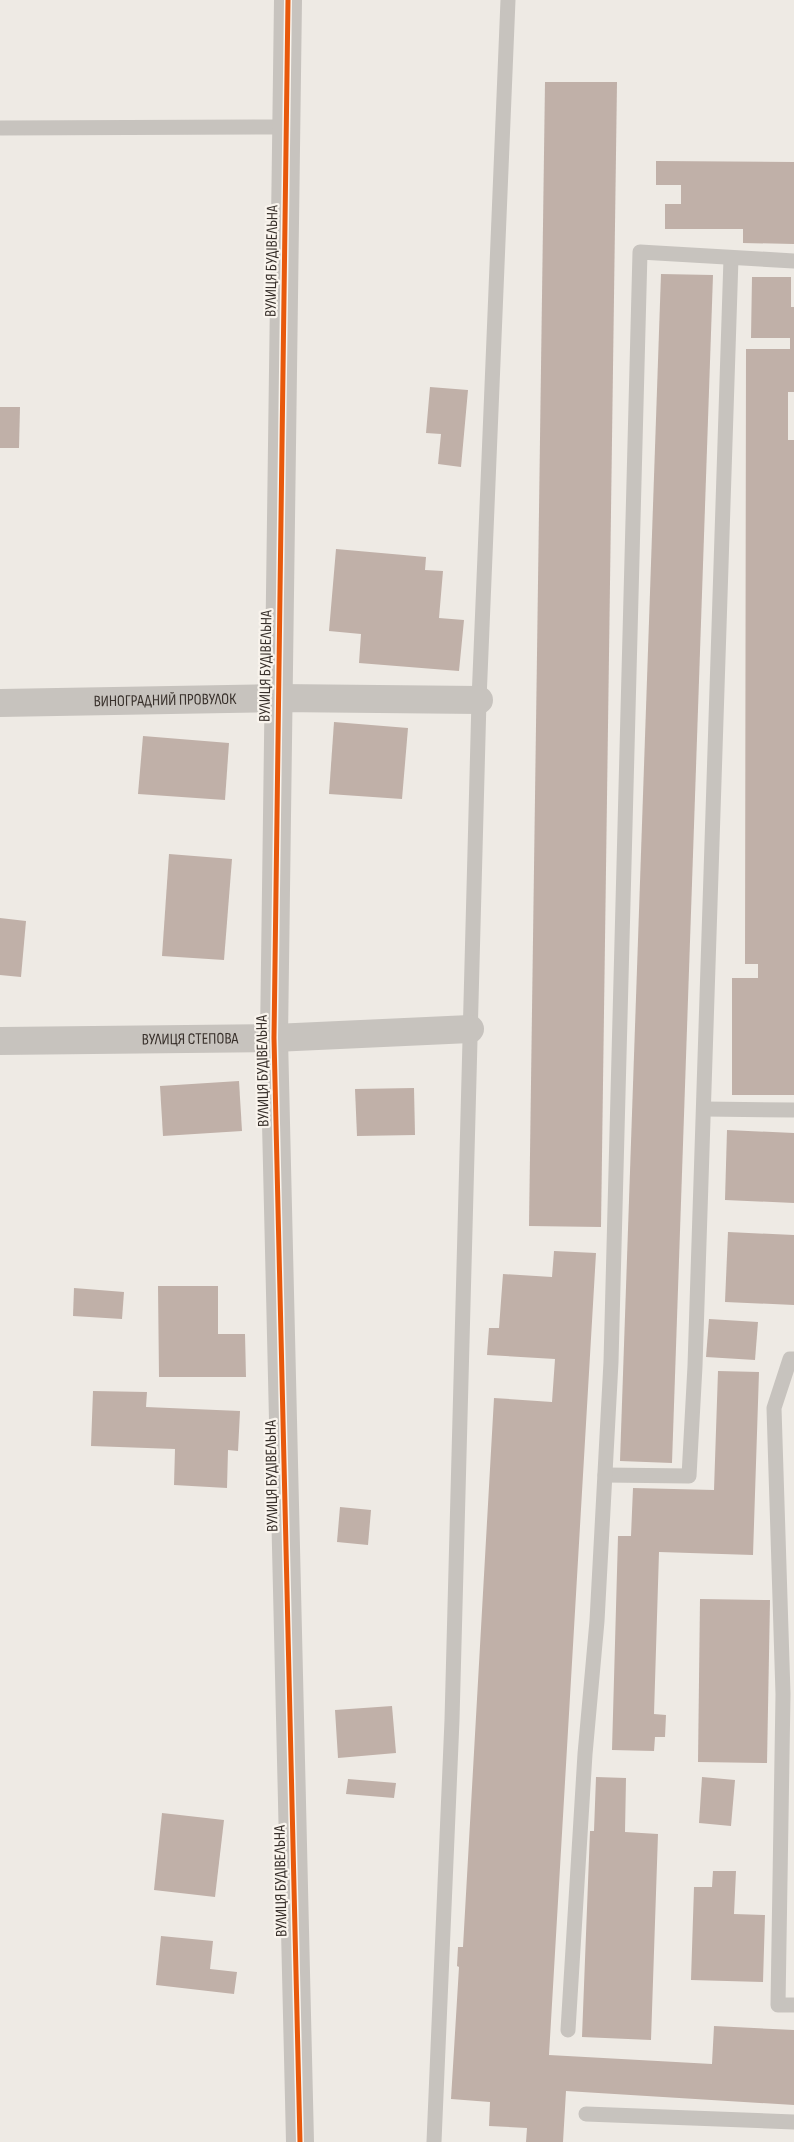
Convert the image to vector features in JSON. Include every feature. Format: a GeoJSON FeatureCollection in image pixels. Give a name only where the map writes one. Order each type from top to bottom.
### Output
{"type":"FeatureCollection","features":[{"type":"Feature","properties":{"kind":"street","name":"ВУЛИЦЯ БУДІВЕЛЬНА"},"geometry":{"type":"LineString","coordinates":[[288,0],[274,1038],[300,2142]]}},
{"type":"Feature","properties":{"kind":"street","name":"ВИНОГРАДНИЙ ПРОВУЛОК"},"geometry":{"type":"LineString","coordinates":[[0,702],[278,698],[479,700]]}},
{"type":"Feature","properties":{"kind":"street","name":"ВУЛИЦЯ СТЕПОВА"},"geometry":{"type":"LineString","coordinates":[[0,1041],[274,1038],[470,1029]]}},
{"type":"Feature","properties":{"kind":"lane"},"geometry":{"type":"LineString","coordinates":[[434,2142],[452,1720],[479,700],[508,0]]}},
{"type":"Feature","properties":{"kind":"lane"},"geometry":{"type":"LineString","coordinates":[[0,128],[286,127]]}},
{"type":"Feature","properties":{"kind":"lane"},"geometry":{"type":"LineString","coordinates":[[568,2030],[585,1754],[597,1621],[611,1352],[640,252],[794,262]]}},
{"type":"Feature","properties":{"kind":"lane"},"geometry":{"type":"LineString","coordinates":[[605,1475],[689,1476],[695,1366],[704,1109],[731,258]]}},
{"type":"Feature","properties":{"kind":"lane"},"geometry":{"type":"LineString","coordinates":[[704,1109],[794,1110]]}},
{"type":"Feature","properties":{"kind":"lane"},"geometry":{"type":"LineString","coordinates":[[794,1359],[790,1359],[774,1408],[784,1694],[778,2004],[794,2005]]}},
{"type":"Feature","properties":{"kind":"lane"},"geometry":{"type":"LineString","coordinates":[[586,2114],[794,2122]]}},
{"type":"Feature","properties":{"kind":"building"},"geometry":{"type":"Polygon","coordinates":[[[545,82],[617,82],[601,1227],[529,1226],[545,82]]]}},
{"type":"Feature","properties":{"kind":"building"},"geometry":{"type":"Polygon","coordinates":[[[656,161],[794,162],[794,244],[743,243],[743,229],[665,229],[665,204],[681,204],[681,185],[656,185],[656,161]]]}},
{"type":"Feature","properties":{"kind":"building"},"geometry":{"type":"Polygon","coordinates":[[[661,274],[713,275],[672,1463],[620,1461],[661,274]]]}},
{"type":"Feature","properties":{"kind":"building"},"geometry":{"type":"Polygon","coordinates":[[[752,277],[791,277],[791,307],[794,307],[794,392],[788,392],[788,440],[794,440],[794,1095],[732,1095],[732,978],[758,978],[758,964],[745,964],[746,349],[790,349],[790,338],[751,338],[752,277]]]}},
{"type":"Feature","properties":{"kind":"building"},"geometry":{"type":"Polygon","coordinates":[[[430,387],[468,390],[461,467],[438,464],[441,434],[426,433],[430,387]]]}},
{"type":"Feature","properties":{"kind":"building"},"geometry":{"type":"Polygon","coordinates":[[[0,407],[20,407],[19,448],[0,448],[0,407]]]}},
{"type":"Feature","properties":{"kind":"building"},"geometry":{"type":"Polygon","coordinates":[[[336,549],[426,557],[425,570],[443,571],[439,618],[464,620],[459,671],[359,663],[361,634],[329,631],[336,549]]]}},
{"type":"Feature","properties":{"kind":"building"},"geometry":{"type":"Polygon","coordinates":[[[334,722],[408,728],[402,799],[329,794],[334,722]]]}},
{"type":"Feature","properties":{"kind":"building"},"geometry":{"type":"Polygon","coordinates":[[[143,736],[229,743],[225,800],[138,794],[143,736]]]}},
{"type":"Feature","properties":{"kind":"building"},"geometry":{"type":"Polygon","coordinates":[[[169,854],[232,859],[224,960],[162,956],[169,854]]]}},
{"type":"Feature","properties":{"kind":"building"},"geometry":{"type":"Polygon","coordinates":[[[0,918],[26,921],[21,977],[0,975],[0,918]]]}},
{"type":"Feature","properties":{"kind":"building"},"geometry":{"type":"Polygon","coordinates":[[[239,1081],[242,1131],[163,1136],[160,1086],[239,1081]]]}},
{"type":"Feature","properties":{"kind":"building"},"geometry":{"type":"Polygon","coordinates":[[[414,1088],[415,1135],[357,1136],[355,1089],[414,1088]]]}},
{"type":"Feature","properties":{"kind":"building"},"geometry":{"type":"Polygon","coordinates":[[[727,1130],[794,1133],[794,1203],[725,1200],[727,1130]]]}},
{"type":"Feature","properties":{"kind":"building"},"geometry":{"type":"Polygon","coordinates":[[[728,1232],[794,1235],[794,1305],[725,1302],[728,1232]]]}},
{"type":"Feature","properties":{"kind":"building"},"geometry":{"type":"Polygon","coordinates":[[[554,1251],[596,1253],[549,2055],[712,2064],[714,2026],[794,2030],[794,2105],[566,2091],[563,2142],[526,2142],[527,2128],[489,2126],[490,2102],[451,2099],[459,1967],[457,1966],[458,1947],[463,1947],[494,1398],[552,1402],[555,1359],[487,1355],[489,1328],[499,1328],[503,1274],[552,1277],[554,1251]]]}},
{"type":"Feature","properties":{"kind":"building"},"geometry":{"type":"Polygon","coordinates":[[[158,1286],[218,1286],[218,1334],[245,1334],[246,1377],[159,1377],[158,1286]]]}},
{"type":"Feature","properties":{"kind":"building"},"geometry":{"type":"Polygon","coordinates":[[[74,1288],[124,1292],[122,1319],[73,1316],[74,1288]]]}},
{"type":"Feature","properties":{"kind":"building"},"geometry":{"type":"Polygon","coordinates":[[[709,1319],[758,1322],[755,1360],[706,1357],[709,1319]]]}},
{"type":"Feature","properties":{"kind":"building"},"geometry":{"type":"Polygon","coordinates":[[[718,1371],[759,1372],[753,1555],[659,1552],[654,1714],[666,1715],[665,1737],[655,1737],[654,1751],[612,1750],[618,1536],[631,1536],[633,1488],[714,1490],[718,1371]]]}},
{"type":"Feature","properties":{"kind":"building"},"geometry":{"type":"Polygon","coordinates":[[[93,1391],[147,1392],[146,1407],[240,1411],[238,1451],[228,1450],[227,1488],[174,1485],[175,1449],[91,1446],[93,1391]]]}},
{"type":"Feature","properties":{"kind":"building"},"geometry":{"type":"Polygon","coordinates":[[[340,1507],[371,1510],[368,1545],[337,1542],[340,1507]]]}},
{"type":"Feature","properties":{"kind":"building"},"geometry":{"type":"Polygon","coordinates":[[[700,1599],[770,1600],[767,1763],[698,1762],[700,1599]]]}},
{"type":"Feature","properties":{"kind":"building"},"geometry":{"type":"Polygon","coordinates":[[[392,1706],[396,1753],[338,1758],[335,1710],[392,1706]]]}},
{"type":"Feature","properties":{"kind":"building"},"geometry":{"type":"Polygon","coordinates":[[[596,1777],[626,1778],[625,1832],[658,1834],[651,2040],[582,2037],[590,1831],[594,1831],[596,1777]]]}},
{"type":"Feature","properties":{"kind":"building"},"geometry":{"type":"Polygon","coordinates":[[[702,1777],[735,1780],[731,1826],[699,1823],[702,1777]]]}},
{"type":"Feature","properties":{"kind":"building"},"geometry":{"type":"Polygon","coordinates":[[[348,1779],[396,1783],[394,1798],[346,1794],[348,1779]]]}},
{"type":"Feature","properties":{"kind":"building"},"geometry":{"type":"Polygon","coordinates":[[[162,1813],[224,1820],[215,1897],[154,1890],[162,1813]]]}},
{"type":"Feature","properties":{"kind":"building"},"geometry":{"type":"Polygon","coordinates":[[[713,1871],[736,1871],[734,1914],[765,1915],[763,1982],[691,1980],[694,1887],[712,1887],[713,1871]]]}},
{"type":"Feature","properties":{"kind":"building"},"geometry":{"type":"Polygon","coordinates":[[[161,1936],[213,1941],[210,1969],[237,1972],[234,1994],[156,1985],[161,1936]]]}},
{"type":"Feature","properties":{"kind":"cycle path"},"geometry":{"type":"LineString","coordinates":[[288,0],[274,1038],[300,2142]]}}]}
